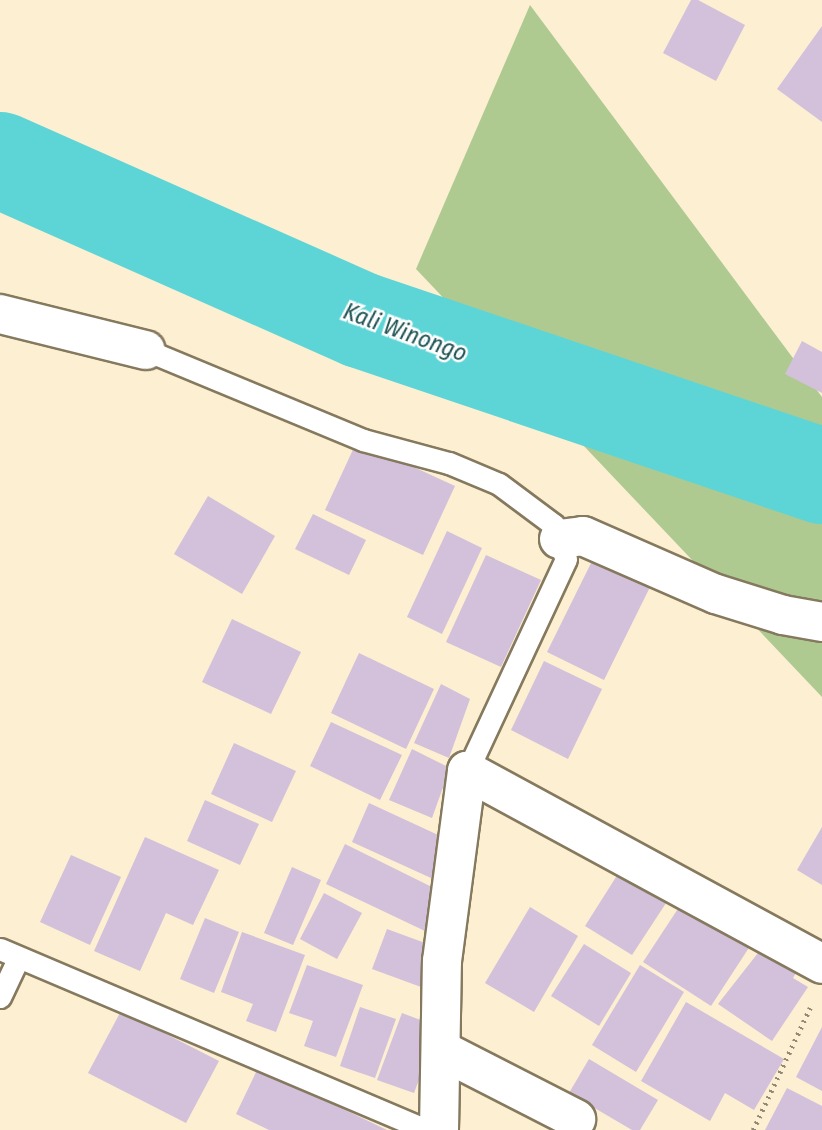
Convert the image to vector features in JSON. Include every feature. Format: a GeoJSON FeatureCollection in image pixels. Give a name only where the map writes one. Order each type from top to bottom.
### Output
{"type":"FeatureCollection","features":[{"type":"Feature","properties":{"kind":"street"},"geometry":{"type":"LineString","coordinates":[[0,314],[146,350]]}},
{"type":"Feature","properties":{"kind":"street"},"geometry":{"type":"LineString","coordinates":[[559,539],[583,536],[716,594],[783,615],[822,622]]}},
{"type":"Feature","properties":{"kind":"street"},"geometry":{"type":"LineString","coordinates":[[439,1130],[442,961],[467,771],[822,964]]}},
{"type":"Feature","properties":{"kind":"street"},"geometry":{"type":"LineString","coordinates":[[441,1050],[576,1119]]}},
{"type":"Feature","properties":{"kind":"lane"},"geometry":{"type":"LineString","coordinates":[[146,350],[363,440],[449,463],[499,484],[554,524],[566,559],[467,771]]}},
{"type":"Feature","properties":{"kind":"lane"},"geometry":{"type":"LineString","coordinates":[[0,997],[9,954],[426,1130]]}},
{"type":"Feature","properties":{"kind":"path"},"geometry":{"type":"LineString","coordinates":[[753,1130],[810,1006]]}},
{"type":"Feature","properties":{"kind":"green space"},"geometry":{"type":"Polygon","coordinates":[[[530,5],[822,397],[822,697],[416,269],[530,5]]]}},
{"type":"Feature","properties":{"kind":"building"},"geometry":{"type":"Polygon","coordinates":[[[691,0],[698,0],[745,25],[716,81],[663,53],[691,0]]]}},
{"type":"Feature","properties":{"kind":"building"},"geometry":{"type":"Polygon","coordinates":[[[822,26],[822,122],[777,89],[822,26]]]}},
{"type":"Feature","properties":{"kind":"building"},"geometry":{"type":"Polygon","coordinates":[[[802,341],[822,352],[822,393],[785,374],[802,341]]]}},
{"type":"Feature","properties":{"kind":"building"},"geometry":{"type":"Polygon","coordinates":[[[357,441],[455,486],[423,555],[325,510],[357,441]]]}},
{"type":"Feature","properties":{"kind":"building"},"geometry":{"type":"Polygon","coordinates":[[[208,496],[275,536],[242,594],[174,554],[208,496]]]}},
{"type":"Feature","properties":{"kind":"building"},"geometry":{"type":"Polygon","coordinates":[[[313,514],[366,540],[349,575],[295,549],[313,514]]]}},
{"type":"Feature","properties":{"kind":"building"},"geometry":{"type":"Polygon","coordinates":[[[447,531],[482,548],[442,634],[407,617],[447,531]]]}},
{"type":"Feature","properties":{"kind":"building"},"geometry":{"type":"Polygon","coordinates":[[[597,551],[654,579],[604,680],[547,652],[597,551]]]}},
{"type":"Feature","properties":{"kind":"building"},"geometry":{"type":"Polygon","coordinates":[[[486,555],[541,580],[501,667],[446,642],[486,555]]]}},
{"type":"Feature","properties":{"kind":"building"},"geometry":{"type":"Polygon","coordinates":[[[232,619],[301,652],[271,714],[202,682],[232,619]]]}},
{"type":"Feature","properties":{"kind":"building"},"geometry":{"type":"Polygon","coordinates":[[[359,653],[434,689],[406,749],[331,713],[359,653]]]}},
{"type":"Feature","properties":{"kind":"building"},"geometry":{"type":"Polygon","coordinates":[[[544,661],[602,689],[568,759],[511,730],[544,661]]]}},
{"type":"Feature","properties":{"kind":"building"},"geometry":{"type":"Polygon","coordinates":[[[441,684],[470,699],[449,758],[414,743],[441,684]]]}},
{"type":"Feature","properties":{"kind":"building"},"geometry":{"type":"Polygon","coordinates":[[[331,722],[402,755],[380,800],[310,766],[331,722]]]}},
{"type":"Feature","properties":{"kind":"building"},"geometry":{"type":"Polygon","coordinates":[[[234,743],[296,771],[272,822],[211,794],[234,743]]]}},
{"type":"Feature","properties":{"kind":"building"},"geometry":{"type":"Polygon","coordinates":[[[412,749],[450,768],[432,818],[389,800],[412,749]]]}},
{"type":"Feature","properties":{"kind":"building"},"geometry":{"type":"Polygon","coordinates":[[[205,800],[259,824],[240,865],[187,841],[205,800]]]}},
{"type":"Feature","properties":{"kind":"building"},"geometry":{"type":"Polygon","coordinates":[[[369,803],[449,840],[431,878],[352,842],[369,803]]]}},
{"type":"Feature","properties":{"kind":"building"},"geometry":{"type":"Polygon","coordinates":[[[822,827],[822,885],[797,870],[822,827]]]}},
{"type":"Feature","properties":{"kind":"building"},"geometry":{"type":"Polygon","coordinates":[[[145,837],[219,870],[193,925],[166,913],[140,971],[94,951],[145,837]]]}},
{"type":"Feature","properties":{"kind":"building"},"geometry":{"type":"Polygon","coordinates":[[[345,844],[444,893],[425,931],[326,884],[345,844]]]}},
{"type":"Feature","properties":{"kind":"building"},"geometry":{"type":"Polygon","coordinates":[[[71,855],[121,877],[90,945],[40,922],[71,855]]]}},
{"type":"Feature","properties":{"kind":"building"},"geometry":{"type":"Polygon","coordinates":[[[623,866],[670,897],[632,955],[585,926],[623,866]]]}},
{"type":"Feature","properties":{"kind":"building"},"geometry":{"type":"Polygon","coordinates":[[[292,867],[321,880],[293,945],[264,933],[292,867]]]}},
{"type":"Feature","properties":{"kind":"building"},"geometry":{"type":"Polygon","coordinates":[[[324,893],[362,913],[337,959],[300,939],[324,893]]]}},
{"type":"Feature","properties":{"kind":"building"},"geometry":{"type":"Polygon","coordinates":[[[687,895],[754,940],[711,1006],[643,962],[687,895]]]}},
{"type":"Feature","properties":{"kind":"building"},"geometry":{"type":"Polygon","coordinates":[[[530,907],[578,936],[534,1012],[485,983],[530,907]]]}},
{"type":"Feature","properties":{"kind":"building"},"geometry":{"type":"Polygon","coordinates":[[[205,918],[239,932],[214,993],[180,979],[205,918]]]}},
{"type":"Feature","properties":{"kind":"building"},"geometry":{"type":"Polygon","coordinates":[[[387,929],[436,947],[421,987],[372,969],[387,929]]]}},
{"type":"Feature","properties":{"kind":"building"},"geometry":{"type":"Polygon","coordinates":[[[242,932],[305,955],[276,1032],[246,1021],[253,1004],[221,992],[242,932]]]}},
{"type":"Feature","properties":{"kind":"building"},"geometry":{"type":"Polygon","coordinates":[[[584,944],[631,973],[599,1026],[551,996],[584,944]]]}},
{"type":"Feature","properties":{"kind":"building"},"geometry":{"type":"Polygon","coordinates":[[[765,944],[801,964],[793,978],[808,987],[772,1041],[718,1004],[765,944]]]}},
{"type":"Feature","properties":{"kind":"building"},"geometry":{"type":"Polygon","coordinates":[[[307,965],[363,985],[336,1057],[304,1046],[313,1021],[289,1013],[307,965]]]}},
{"type":"Feature","properties":{"kind":"building"},"geometry":{"type":"Polygon","coordinates":[[[640,965],[684,992],[636,1072],[592,1045],[640,965]]]}},
{"type":"Feature","properties":{"kind":"building"},"geometry":{"type":"Polygon","coordinates":[[[686,1002],[784,1059],[754,1110],[725,1093],[710,1121],[641,1081],[686,1002]]]}},
{"type":"Feature","properties":{"kind":"building"},"geometry":{"type":"Polygon","coordinates":[[[360,1007],[396,1019],[375,1078],[340,1066],[360,1007]]]}},
{"type":"Feature","properties":{"kind":"building"},"geometry":{"type":"Polygon","coordinates":[[[121,1011],[219,1061],[186,1123],[88,1073],[121,1011]]]}},
{"type":"Feature","properties":{"kind":"building"},"geometry":{"type":"Polygon","coordinates":[[[402,1013],[439,1027],[414,1093],[377,1080],[402,1013]]]}},
{"type":"Feature","properties":{"kind":"building"},"geometry":{"type":"Polygon","coordinates":[[[822,1027],[822,1091],[796,1077],[822,1027]]]}},
{"type":"Feature","properties":{"kind":"building"},"geometry":{"type":"Polygon","coordinates":[[[589,1059],[658,1100],[640,1130],[632,1130],[569,1093],[589,1059]]]}},
{"type":"Feature","properties":{"kind":"building"},"geometry":{"type":"Polygon","coordinates":[[[258,1068],[387,1130],[269,1130],[236,1114],[258,1068]]]}},
{"type":"Feature","properties":{"kind":"building"},"geometry":{"type":"Polygon","coordinates":[[[787,1088],[822,1106],[822,1130],[765,1130],[787,1088]]]}},
{"type":"Feature","properties":{"kind":"waterway","name":"Kali Winongo"},"geometry":{"type":"LineString","coordinates":[[0,160],[361,320],[822,476]]}}]}
